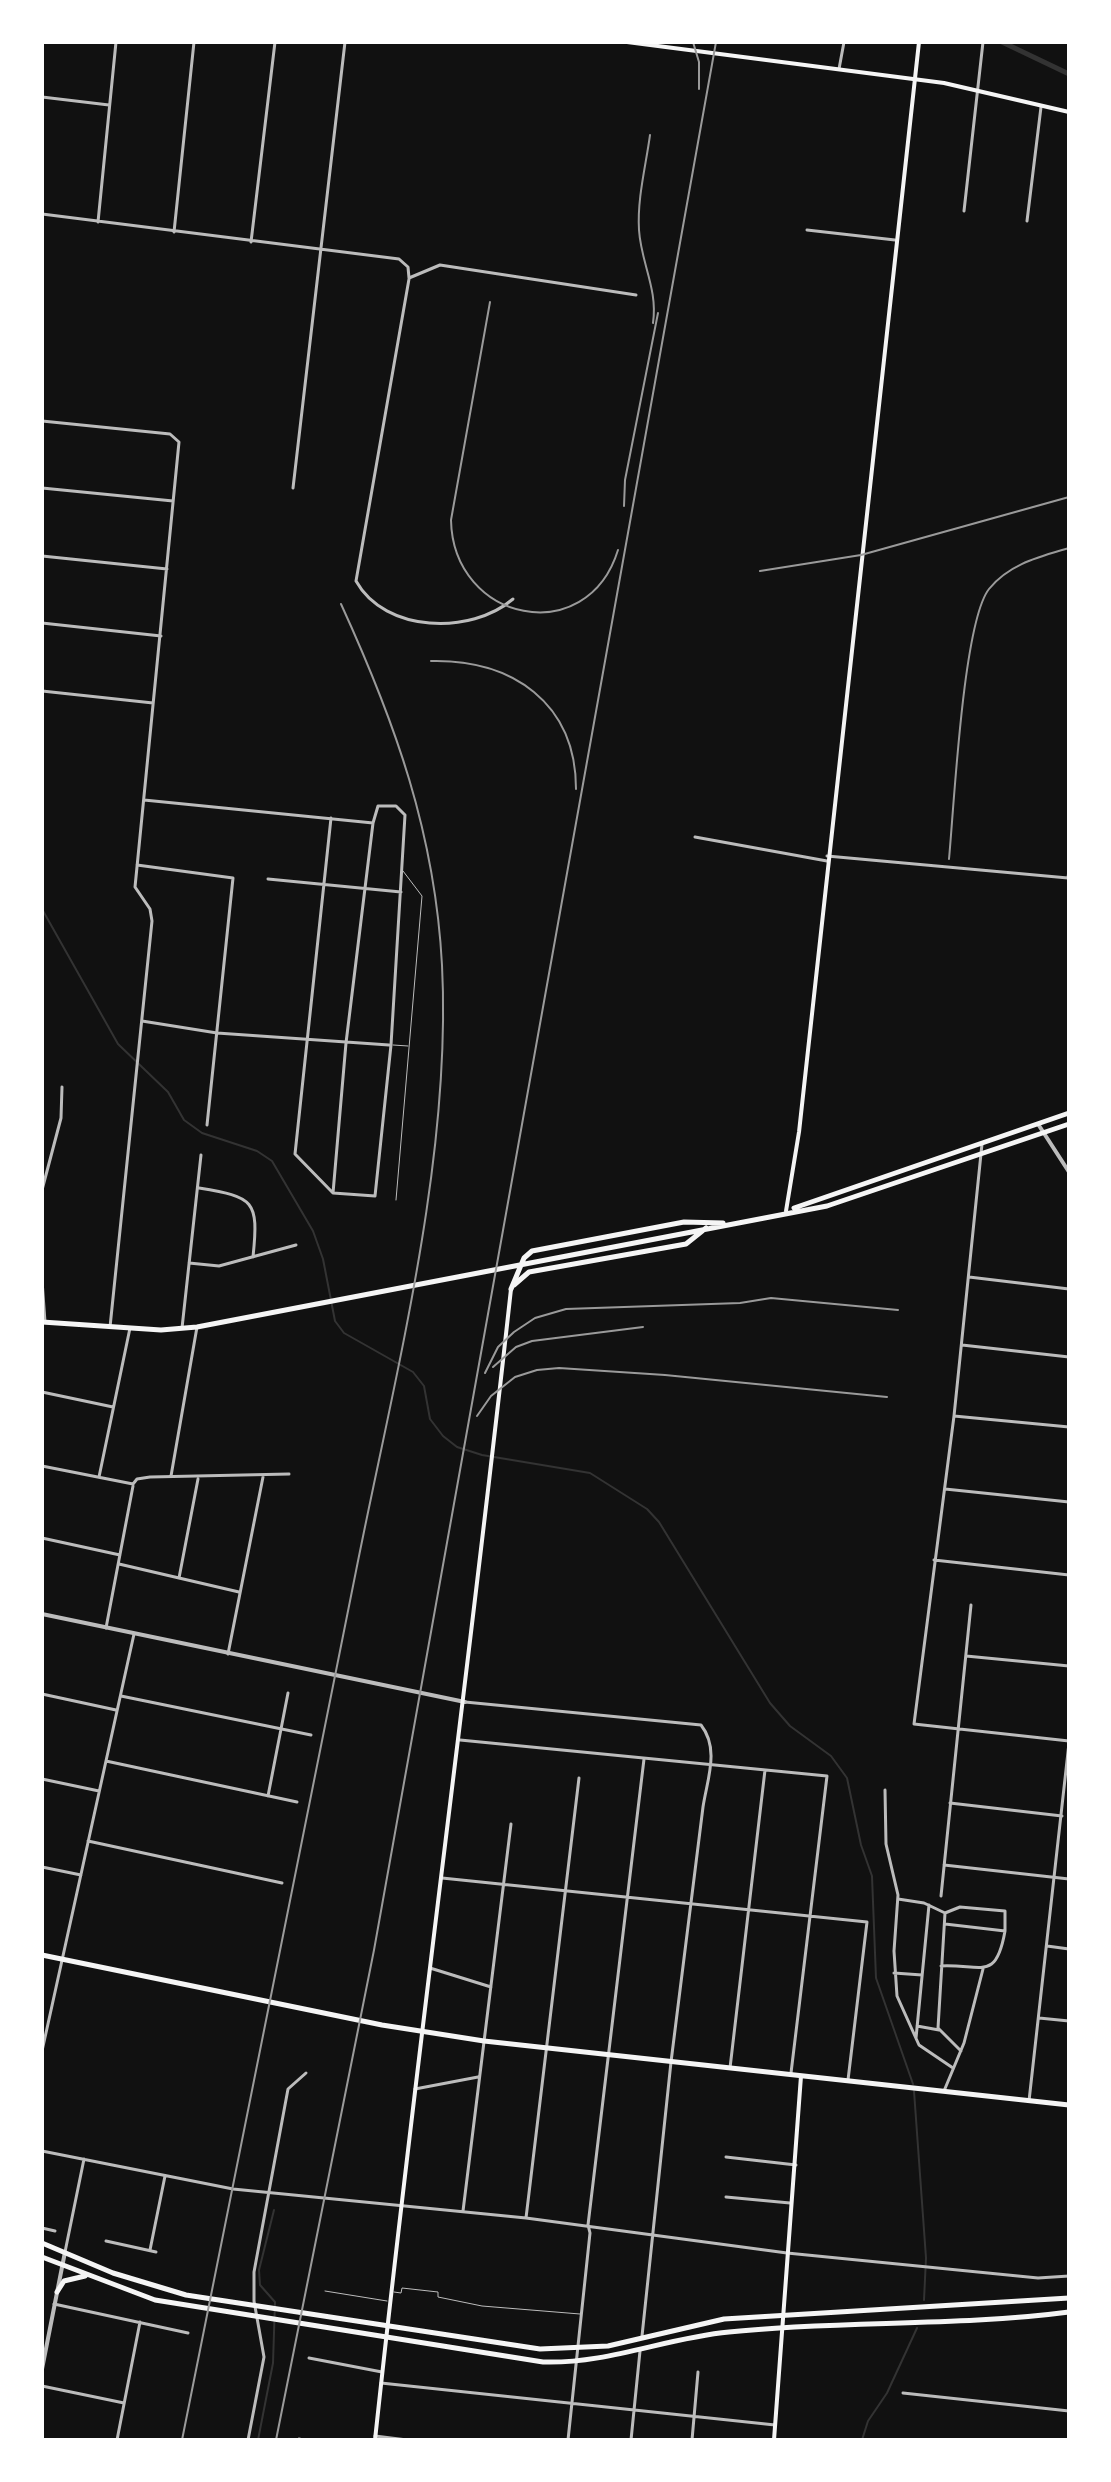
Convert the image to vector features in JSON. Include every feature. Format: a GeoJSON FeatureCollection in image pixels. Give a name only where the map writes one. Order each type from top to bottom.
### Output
{"type":"FeatureCollection","features":[{"type":"Feature","properties":{"kind":"main road"},"geometry":{"type":"LineString","coordinates":[[627,42],[913,79],[1069,112]]}},
{"type":"Feature","properties":{"kind":"main road"},"geometry":{"type":"LineString","coordinates":[[786,1211],[799,1132],[919,42]]}},
{"type":"Feature","properties":{"kind":"main road"},"geometry":{"type":"LineString","coordinates":[[786,1211],[1069,1113]]}},
{"type":"Feature","properties":{"kind":"main road"},"geometry":{"type":"LineString","coordinates":[[44,1322],[130,1328],[197,1327],[786,1211],[827,1206],[1069,1124]]}},
{"type":"Feature","properties":{"kind":"main road"},"geometry":{"type":"LineString","coordinates":[[375,2438],[429,1968],[465,1702],[511,1289],[524,1258],[532,1251],[684,1222],[710,1220],[728,1224]]}},
{"type":"Feature","properties":{"kind":"main road"},"geometry":{"type":"LineString","coordinates":[[511,1289],[529,1272],[686,1244],[706,1228]]}},
{"type":"Feature","properties":{"kind":"main road"},"geometry":{"type":"LineString","coordinates":[[42,1955],[484,2041],[1069,2105]]}},
{"type":"Feature","properties":{"kind":"main road"},"geometry":{"type":"LineString","coordinates":[[774,2440],[801,2076]]}},
{"type":"Feature","properties":{"kind":"main road"},"geometry":{"type":"LineString","coordinates":[[42,2243],[113,2273],[186,2295],[502,2346],[577,2350],[642,2339],[724,2319],[1069,2298]]}},
{"type":"Feature","properties":{"kind":"main road"},"geometry":{"type":"LineString","coordinates":[[42,2257],[155,2300],[497,2357],[576,2363],[697,2336],[780,2328],[1069,2312]]}},
{"type":"Feature","properties":{"kind":"main road"},"geometry":{"type":"LineString","coordinates":[[57,2292],[73,2277],[91,2277]]}},
{"type":"Feature","properties":{"kind":"street"},"geometry":{"type":"LineString","coordinates":[[98,222],[116,42]]}},
{"type":"Feature","properties":{"kind":"street"},"geometry":{"type":"LineString","coordinates":[[174,232],[194,42]]}},
{"type":"Feature","properties":{"kind":"street"},"geometry":{"type":"LineString","coordinates":[[251,242],[275,42]]}},
{"type":"Feature","properties":{"kind":"street"},"geometry":{"type":"LineString","coordinates":[[293,488],[345,42]]}},
{"type":"Feature","properties":{"kind":"street"},"geometry":{"type":"LineString","coordinates":[[839,69],[844,42]]}},
{"type":"Feature","properties":{"kind":"street"},"geometry":{"type":"LineString","coordinates":[[964,211],[983,42]]}},
{"type":"Feature","properties":{"kind":"street"},"geometry":{"type":"LineString","coordinates":[[42,97],[109,105]]}},
{"type":"Feature","properties":{"kind":"street"},"geometry":{"type":"LineString","coordinates":[[1027,221],[1041,107]]}},
{"type":"Feature","properties":{"kind":"street"},"geometry":{"type":"LineString","coordinates":[[42,214],[399,259],[408,267],[409,278],[356,581],[363,593],[383,610],[403,619],[427,623],[453,622],[497,612],[513,599]]}},
{"type":"Feature","properties":{"kind":"street"},"geometry":{"type":"LineString","coordinates":[[807,230],[895,240]]}},
{"type":"Feature","properties":{"kind":"street"},"geometry":{"type":"LineString","coordinates":[[409,278],[440,265],[636,295]]}},
{"type":"Feature","properties":{"kind":"street"},"geometry":{"type":"LineString","coordinates":[[42,421],[165,433],[176,436],[179,442],[135,887],[150,909],[152,921],[110,1327]]}},
{"type":"Feature","properties":{"kind":"street"},"geometry":{"type":"LineString","coordinates":[[42,488],[173,501]]}},
{"type":"Feature","properties":{"kind":"street"},"geometry":{"type":"LineString","coordinates":[[42,556],[167,569]]}},
{"type":"Feature","properties":{"kind":"street"},"geometry":{"type":"LineString","coordinates":[[42,623],[161,636]]}},
{"type":"Feature","properties":{"kind":"street"},"geometry":{"type":"LineString","coordinates":[[42,691],[153,703]]}},
{"type":"Feature","properties":{"kind":"street"},"geometry":{"type":"LineString","coordinates":[[144,800],[373,823]]}},
{"type":"Feature","properties":{"kind":"street"},"geometry":{"type":"LineString","coordinates":[[331,818],[295,1154],[333,1193],[375,1196],[391,1045],[406,828],[405,815],[396,806],[378,806],[373,823],[346,1043],[333,1193]]}},
{"type":"Feature","properties":{"kind":"street"},"geometry":{"type":"LineString","coordinates":[[695,837],[827,858],[1068,878],[1069,870]]}},
{"type":"Feature","properties":{"kind":"street"},"geometry":{"type":"LineString","coordinates":[[137,865],[232,877],[207,1125]]}},
{"type":"Feature","properties":{"kind":"street"},"geometry":{"type":"LineString","coordinates":[[268,879],[364,891],[379,888],[401,892]]}},
{"type":"Feature","properties":{"kind":"street"},"geometry":{"type":"LineString","coordinates":[[142,1021],[217,1033],[391,1045]]}},
{"type":"Feature","properties":{"kind":"street"},"geometry":{"type":"LineString","coordinates":[[42,1190],[61,1118],[62,1087]]}},
{"type":"Feature","properties":{"kind":"street"},"geometry":{"type":"LineString","coordinates":[[1038,1124],[1069,1172]]}},
{"type":"Feature","properties":{"kind":"street"},"geometry":{"type":"LineString","coordinates":[[982,1142],[954,1416],[914,1724],[1069,1742],[1029,2101]]}},
{"type":"Feature","properties":{"kind":"street"},"geometry":{"type":"LineString","coordinates":[[182,1328],[201,1155]]}},
{"type":"Feature","properties":{"kind":"street"},"geometry":{"type":"LineString","coordinates":[[872,1179],[875,1190]]}},
{"type":"Feature","properties":{"kind":"street"},"geometry":{"type":"LineString","coordinates":[[199,1188],[237,1194],[255,1208],[257,1220],[253,1257]]}},
{"type":"Feature","properties":{"kind":"street"},"geometry":{"type":"LineString","coordinates":[[189,1263],[219,1266],[296,1245]]}},
{"type":"Feature","properties":{"kind":"street"},"geometry":{"type":"LineString","coordinates":[[969,1277],[1069,1289]]}},
{"type":"Feature","properties":{"kind":"street"},"geometry":{"type":"LineString","coordinates":[[42,1280],[44,1322]]}},
{"type":"Feature","properties":{"kind":"street"},"geometry":{"type":"LineString","coordinates":[[171,1476],[197,1327]]}},
{"type":"Feature","properties":{"kind":"street"},"geometry":{"type":"LineString","coordinates":[[99,1477],[130,1328]]}},
{"type":"Feature","properties":{"kind":"street"},"geometry":{"type":"LineString","coordinates":[[962,1345],[1069,1357]]}},
{"type":"Feature","properties":{"kind":"street"},"geometry":{"type":"LineString","coordinates":[[42,1392],[114,1407]]}},
{"type":"Feature","properties":{"kind":"street"},"geometry":{"type":"LineString","coordinates":[[954,1416],[1069,1427]]}},
{"type":"Feature","properties":{"kind":"street"},"geometry":{"type":"LineString","coordinates":[[42,1466],[133,1484]]}},
{"type":"Feature","properties":{"kind":"street"},"geometry":{"type":"LineString","coordinates":[[106,1628],[133,1484],[137,1479],[289,1474]]}},
{"type":"Feature","properties":{"kind":"street"},"geometry":{"type":"LineString","coordinates":[[228,1654],[264,1475]]}},
{"type":"Feature","properties":{"kind":"street"},"geometry":{"type":"LineString","coordinates":[[179,1578],[198,1477]]}},
{"type":"Feature","properties":{"kind":"street"},"geometry":{"type":"LineString","coordinates":[[945,1489],[1069,1502]]}},
{"type":"Feature","properties":{"kind":"street"},"geometry":{"type":"LineString","coordinates":[[42,1538],[120,1555]]}},
{"type":"Feature","properties":{"kind":"street"},"geometry":{"type":"LineString","coordinates":[[934,1560],[1069,1575]]}},
{"type":"Feature","properties":{"kind":"street"},"geometry":{"type":"LineString","coordinates":[[119,1564],[241,1592]]}},
{"type":"Feature","properties":{"kind":"street"},"geometry":{"type":"LineString","coordinates":[[1069,1594],[1069,1631]]}},
{"type":"Feature","properties":{"kind":"street"},"geometry":{"type":"LineString","coordinates":[[941,1896],[971,1605]]}},
{"type":"Feature","properties":{"kind":"street"},"geometry":{"type":"LineString","coordinates":[[42,1614],[465,1702],[701,1725],[708,1733],[712,1765],[703,1807],[671,2062],[642,2339]]}},
{"type":"Feature","properties":{"kind":"street"},"geometry":{"type":"LineString","coordinates":[[42,2051],[134,1634]]}},
{"type":"Feature","properties":{"kind":"street"},"geometry":{"type":"LineString","coordinates":[[966,1656],[1069,1666]]}},
{"type":"Feature","properties":{"kind":"street"},"geometry":{"type":"LineString","coordinates":[[268,1796],[288,1693]]}},
{"type":"Feature","properties":{"kind":"street"},"geometry":{"type":"LineString","coordinates":[[42,1694],[117,1710]]}},
{"type":"Feature","properties":{"kind":"street"},"geometry":{"type":"LineString","coordinates":[[121,1696],[311,1735]]}},
{"type":"Feature","properties":{"kind":"street"},"geometry":{"type":"LineString","coordinates":[[460,1740],[827,1776],[790,2074]]}},
{"type":"Feature","properties":{"kind":"street"},"geometry":{"type":"LineString","coordinates":[[568,2440],[590,2233],[588,2225],[644,1759]]}},
{"type":"Feature","properties":{"kind":"street"},"geometry":{"type":"LineString","coordinates":[[106,1761],[297,1802]]}},
{"type":"Feature","properties":{"kind":"street"},"geometry":{"type":"LineString","coordinates":[[730,2068],[765,1770]]}},
{"type":"Feature","properties":{"kind":"street"},"geometry":{"type":"LineString","coordinates":[[526,2218],[579,1778]]}},
{"type":"Feature","properties":{"kind":"street"},"geometry":{"type":"LineString","coordinates":[[42,1779],[99,1791]]}},
{"type":"Feature","properties":{"kind":"street"},"geometry":{"type":"LineString","coordinates":[[885,1790],[886,1844],[898,1899],[894,1973],[897,1996],[916,2038],[927,2053],[953,2068]]}},
{"type":"Feature","properties":{"kind":"street"},"geometry":{"type":"LineString","coordinates":[[950,1803],[1062,1816]]}},
{"type":"Feature","properties":{"kind":"street"},"geometry":{"type":"LineString","coordinates":[[463,2211],[511,1824]]}},
{"type":"Feature","properties":{"kind":"street"},"geometry":{"type":"LineString","coordinates":[[88,1841],[282,1883]]}},
{"type":"Feature","properties":{"kind":"street"},"geometry":{"type":"LineString","coordinates":[[944,1865],[1069,1879]]}},
{"type":"Feature","properties":{"kind":"street"},"geometry":{"type":"LineString","coordinates":[[42,1867],[81,1875]]}},
{"type":"Feature","properties":{"kind":"street"},"geometry":{"type":"LineString","coordinates":[[442,1878],[867,1922],[848,2080]]}},
{"type":"Feature","properties":{"kind":"street"},"geometry":{"type":"LineString","coordinates":[[898,1899],[929,1905],[945,1913],[960,1907],[1005,1911],[1005,1931],[998,1961],[983,1969],[941,1966]]}},
{"type":"Feature","properties":{"kind":"street"},"geometry":{"type":"LineString","coordinates":[[916,2038],[929,1905]]}},
{"type":"Feature","properties":{"kind":"street"},"geometry":{"type":"LineString","coordinates":[[939,2030],[945,1913]]}},
{"type":"Feature","properties":{"kind":"street"},"geometry":{"type":"LineString","coordinates":[[945,1924],[1005,1931]]}},
{"type":"Feature","properties":{"kind":"street"},"geometry":{"type":"LineString","coordinates":[[1047,1946],[1069,1949]]}},
{"type":"Feature","properties":{"kind":"street"},"geometry":{"type":"LineString","coordinates":[[429,1968],[491,1987]]}},
{"type":"Feature","properties":{"kind":"street"},"geometry":{"type":"LineString","coordinates":[[944,2091],[961,2051],[983,1969]]}},
{"type":"Feature","properties":{"kind":"street"},"geometry":{"type":"LineString","coordinates":[[894,1973],[922,1975]]}},
{"type":"Feature","properties":{"kind":"street"},"geometry":{"type":"LineString","coordinates":[[1039,2018],[1069,2021]]}},
{"type":"Feature","properties":{"kind":"street"},"geometry":{"type":"LineString","coordinates":[[917,2026],[939,2030],[961,2051]]}},
{"type":"Feature","properties":{"kind":"street"},"geometry":{"type":"LineString","coordinates":[[248,2440],[264,2357],[254,2301],[254,2272],[288,2089],[306,2073]]}},
{"type":"Feature","properties":{"kind":"street"},"geometry":{"type":"LineString","coordinates":[[415,2089],[480,2077]]}},
{"type":"Feature","properties":{"kind":"street"},"geometry":{"type":"LineString","coordinates":[[42,2151],[268,2193],[588,2225],[787,2253],[1038,2278],[1069,2276]]}},
{"type":"Feature","properties":{"kind":"street"},"geometry":{"type":"LineString","coordinates":[[726,2157],[796,2165]]}},
{"type":"Feature","properties":{"kind":"street"},"geometry":{"type":"LineString","coordinates":[[42,2369],[84,2159]]}},
{"type":"Feature","properties":{"kind":"street"},"geometry":{"type":"LineString","coordinates":[[150,2250],[165,2176]]}},
{"type":"Feature","properties":{"kind":"street"},"geometry":{"type":"LineString","coordinates":[[726,2197],[793,2203]]}},
{"type":"Feature","properties":{"kind":"street"},"geometry":{"type":"LineString","coordinates":[[42,2229],[55,2231]]}},
{"type":"Feature","properties":{"kind":"street"},"geometry":{"type":"LineString","coordinates":[[106,2241],[156,2252]]}},
{"type":"Feature","properties":{"kind":"street"},"geometry":{"type":"LineString","coordinates":[[54,2304],[188,2333]]}},
{"type":"Feature","properties":{"kind":"street"},"geometry":{"type":"LineString","coordinates":[[117,2440],[140,2322]]}},
{"type":"Feature","properties":{"kind":"street"},"geometry":{"type":"LineString","coordinates":[[631,2440],[640,2351]]}},
{"type":"Feature","properties":{"kind":"street"},"geometry":{"type":"LineString","coordinates":[[309,2358],[382,2372]]}},
{"type":"Feature","properties":{"kind":"street"},"geometry":{"type":"LineString","coordinates":[[692,2440],[698,2372]]}},
{"type":"Feature","properties":{"kind":"street"},"geometry":{"type":"LineString","coordinates":[[381,2383],[775,2425]]}},
{"type":"Feature","properties":{"kind":"street"},"geometry":{"type":"LineString","coordinates":[[42,2386],[124,2403]]}},
{"type":"Feature","properties":{"kind":"street"},"geometry":{"type":"LineString","coordinates":[[903,2393],[1069,2411]]}},
{"type":"Feature","properties":{"kind":"street"},"geometry":{"type":"LineString","coordinates":[[375,2438],[407,2440]]}},
{"type":"Feature","properties":{"kind":"lane"},"geometry":{"type":"LineString","coordinates":[[396,1200],[422,896],[403,871]]}},
{"type":"Feature","properties":{"kind":"lane"},"geometry":{"type":"LineString","coordinates":[[391,1045],[408,1046]]}},
{"type":"Feature","properties":{"kind":"lane"},"geometry":{"type":"LineString","coordinates":[[391,2292],[401,2293],[402,2288],[438,2292],[438,2297],[482,2306],[581,2314]]}},
{"type":"Feature","properties":{"kind":"lane"},"geometry":{"type":"LineString","coordinates":[[325,2291],[390,2301]]}},
{"type":"Feature","properties":{"kind":"waterway"},"geometry":{"type":"LineString","coordinates":[[1002,42],[1069,74]]}},
{"type":"Feature","properties":{"kind":"waterway"},"geometry":{"type":"LineString","coordinates":[[42,909],[118,1044],[168,1092],[184,1120],[202,1133],[257,1151],[272,1161],[313,1231],[323,1259],[335,1321],[344,1333],[413,1372],[424,1386],[430,1419],[443,1436],[457,1447],[482,1455],[590,1473],[647,1509],[659,1522],[770,1703],[790,1726],[831,1756],[847,1778],[861,1845],[872,1876],[876,1978],[913,2084]]}},
{"type":"Feature","properties":{"kind":"waterway"},"geometry":{"type":"LineString","coordinates":[[914,2091],[926,2258],[924,2300]]}},
{"type":"Feature","properties":{"kind":"waterway"},"geometry":{"type":"LineString","coordinates":[[258,2440],[273,2363],[275,2302],[260,2285],[259,2270],[274,2210]]}},
{"type":"Feature","properties":{"kind":"waterway"},"geometry":{"type":"LineString","coordinates":[[862,2440],[868,2421],[887,2393],[917,2328]]}},
{"type":"Feature","properties":{"kind":"railway"},"geometry":{"type":"LineString","coordinates":[[693,42],[699,62],[699,89]]}},
{"type":"Feature","properties":{"kind":"railway"},"geometry":{"type":"LineString","coordinates":[[276,2440],[374,1950],[716,42]]}},
{"type":"Feature","properties":{"kind":"railway"},"geometry":{"type":"LineString","coordinates":[[650,135],[639,218],[640,242],[653,299],[653,323]]}},
{"type":"Feature","properties":{"kind":"railway"},"geometry":{"type":"LineString","coordinates":[[490,302],[451,520],[457,555],[474,582],[497,601],[524,611],[552,611],[579,602],[602,582],[618,550]]}},
{"type":"Feature","properties":{"kind":"railway"},"geometry":{"type":"LineString","coordinates":[[624,506],[625,480],[658,313]]}},
{"type":"Feature","properties":{"kind":"railway"},"geometry":{"type":"LineString","coordinates":[[760,571],[861,555],[1069,497]]}},
{"type":"Feature","properties":{"kind":"railway"},"geometry":{"type":"LineString","coordinates":[[949,859],[966,675],[980,608],[989,589],[1006,573],[1025,562],[1069,548]]}},
{"type":"Feature","properties":{"kind":"railway"},"geometry":{"type":"LineString","coordinates":[[182,2440],[403,1346],[429,1192],[438,1115],[443,1039],[442,965],[431,870],[395,735],[341,604]]}},
{"type":"Feature","properties":{"kind":"railway"},"geometry":{"type":"LineString","coordinates":[[431,661],[460,662],[488,668],[534,692],[551,710],[565,732],[573,759],[576,789]]}},
{"type":"Feature","properties":{"kind":"railway"},"geometry":{"type":"LineString","coordinates":[[485,1373],[498,1347],[514,1332],[535,1318],[566,1309],[740,1303],[771,1298],[898,1310]]}},
{"type":"Feature","properties":{"kind":"railway"},"geometry":{"type":"LineString","coordinates":[[493,1367],[516,1347],[532,1341],[643,1327]]}},
{"type":"Feature","properties":{"kind":"railway"},"geometry":{"type":"LineString","coordinates":[[477,1416],[491,1396],[515,1377],[537,1370],[559,1368],[887,1397]]}}]}
